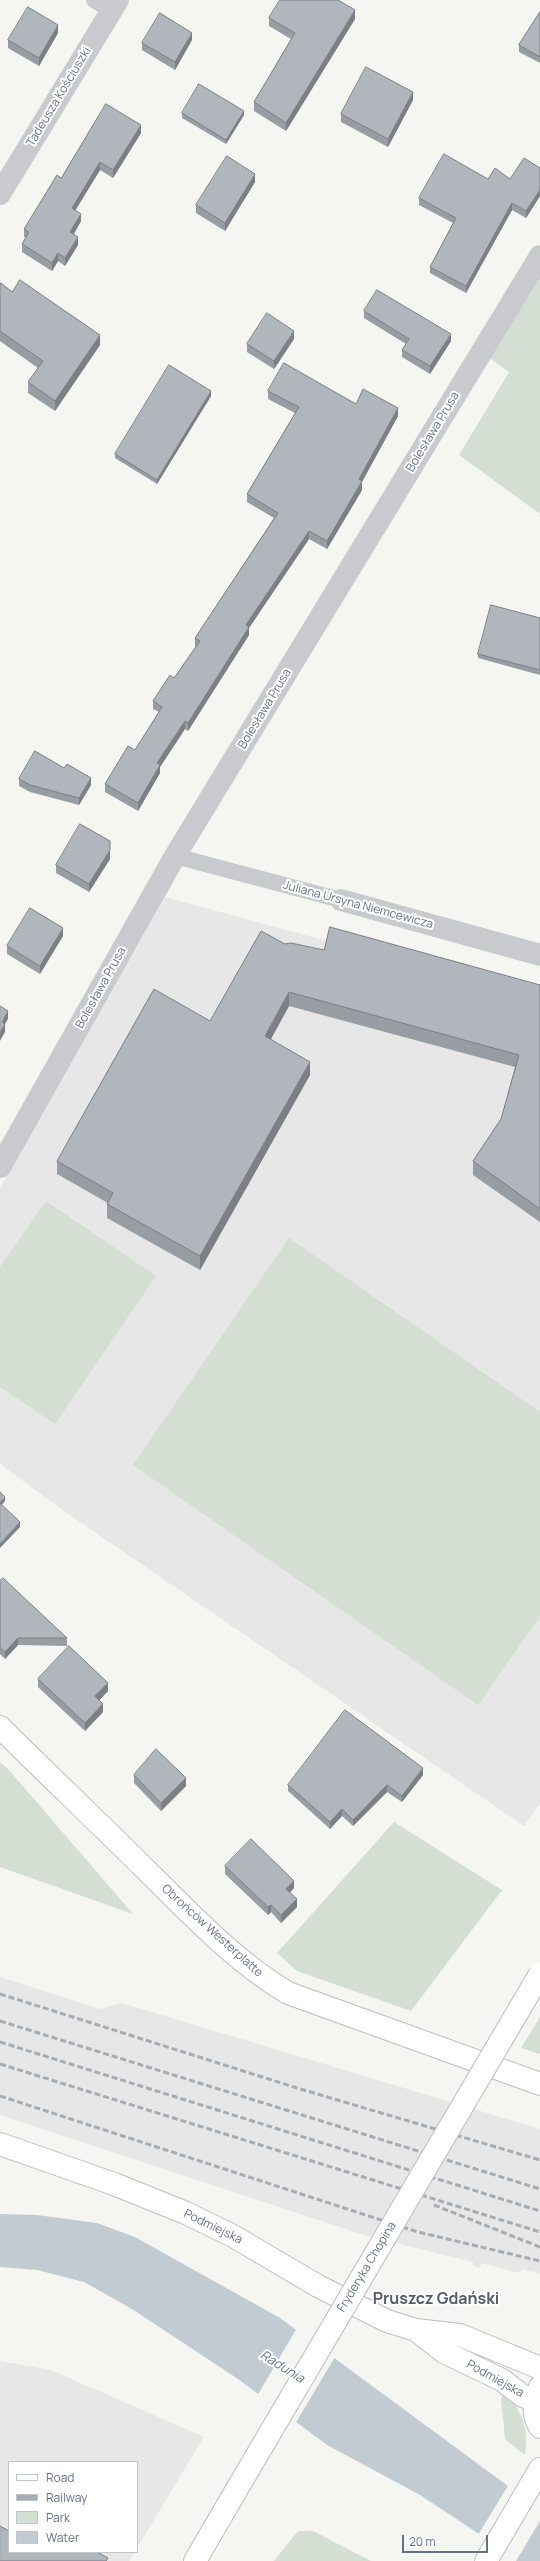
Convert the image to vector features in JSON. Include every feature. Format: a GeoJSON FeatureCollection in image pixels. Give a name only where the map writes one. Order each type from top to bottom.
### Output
{"type":"FeatureCollection","features":[{"type":"Feature","properties":{"kind":"street","name":"Tadeusza Kościuszki"},"geometry":{"type":"LineString","coordinates":[[0,194],[108,4]]}},
{"type":"Feature","properties":{"kind":"street","name":"Bolesława Prusa"},"geometry":{"type":"LineString","coordinates":[[0,1168],[175,856],[540,256]]}},
{"type":"Feature","properties":{"kind":"street","name":"Juliana Ursyna Niemcewicza"},"geometry":{"type":"LineString","coordinates":[[341,900],[540,955]]}},
{"type":"Feature","properties":{"kind":"street","name":"Obrońców Westerplatte"},"geometry":{"type":"LineString","coordinates":[[0,1728],[180,1903],[243,1961],[270,1982],[288,1993],[540,2084]]}},
{"type":"Feature","properties":{"kind":"street","name":"Fryderyka Chopina"},"geometry":{"type":"LineString","coordinates":[[195,2561],[540,1974]]}},
{"type":"Feature","properties":{"kind":"street","name":"Podmiejska"},"geometry":{"type":"LineString","coordinates":[[0,2144],[114,2184],[186,2214],[234,2236],[365,2311],[416,2330],[460,2334],[540,2368]]}},
{"type":"Feature","properties":{"kind":"street","name":"Podmiejska"},"geometry":{"type":"LineString","coordinates":[[416,2330],[444,2352],[502,2380],[523,2396],[538,2394]]}},
{"type":"Feature","properties":{"kind":"street"},"geometry":{"type":"LineString","coordinates":[[538,2394],[535,2413],[540,2427]]}},
{"type":"Feature","properties":{"kind":"street"},"geometry":{"type":"LineString","coordinates":[[486,2561],[535,2476]]}},
{"type":"Feature","properties":{"kind":"lane","name":"Juliana Ursyna Niemcewicza"},"geometry":{"type":"LineString","coordinates":[[175,856],[341,900]]}},
{"type":"Feature","properties":{"kind":"shaded area"},"geometry":{"type":"Polygon","coordinates":[[[165,897],[540,999],[540,1803],[524,1826],[61,1509],[0,1464],[0,1188],[165,897]]]}},
{"type":"Feature","properties":{"kind":"shaded area"},"geometry":{"type":"Polygon","coordinates":[[[0,1977],[100,2009],[122,2003],[540,2129],[540,2274],[522,2269],[520,2273],[481,2263],[480,2268],[473,2266],[473,2262],[367,2236],[0,2115],[0,1977]]]}},
{"type":"Feature","properties":{"kind":"shaded area"},"geometry":{"type":"Polygon","coordinates":[[[0,2361],[51,2370],[204,2437],[138,2546],[138,2461],[8,2461],[8,2553],[134,2553],[129,2561],[0,2561],[0,2361]]]}},
{"type":"Feature","properties":{"kind":"green space"},"geometry":{"type":"Polygon","coordinates":[[[540,274],[540,514],[459,455],[509,372],[488,357],[540,274]]]}},
{"type":"Feature","properties":{"kind":"green space"},"geometry":{"type":"Polygon","coordinates":[[[46,1201],[156,1276],[55,1424],[0,1387],[0,1267],[46,1201]]]}},
{"type":"Feature","properties":{"kind":"green space"},"geometry":{"type":"Polygon","coordinates":[[[289,1238],[540,1412],[540,1616],[478,1705],[133,1465],[289,1238]]]}},
{"type":"Feature","properties":{"kind":"green space"},"geometry":{"type":"Polygon","coordinates":[[[0,1762],[9,1770],[133,1914],[0,1867],[0,1762]]]}},
{"type":"Feature","properties":{"kind":"green space"},"geometry":{"type":"Polygon","coordinates":[[[394,1822],[502,1890],[411,2011],[297,1971],[277,1953],[394,1822]]]}},
{"type":"Feature","properties":{"kind":"green space"},"geometry":{"type":"Polygon","coordinates":[[[540,2017],[540,2054],[521,2048],[540,2017]]]}},
{"type":"Feature","properties":{"kind":"green space"},"geometry":{"type":"Polygon","coordinates":[[[504,2391],[515,2405],[523,2420],[526,2437],[525,2455],[505,2439],[501,2399],[504,2391]]]}},
{"type":"Feature","properties":{"kind":"green space"},"geometry":{"type":"Polygon","coordinates":[[[298,2531],[313,2531],[371,2561],[274,2561],[298,2531]]]}},
{"type":"Feature","properties":{"kind":"water","name":"Radunia"},"geometry":{"type":"Polygon","coordinates":[[[0,2214],[37,2215],[97,2223],[135,2237],[280,2318],[508,2486],[540,2516],[540,2561],[511,2561],[479,2534],[420,2495],[327,2445],[238,2379],[132,2309],[84,2282],[37,2270],[0,2267],[0,2214]]]}},
{"type":"Feature","properties":{"kind":"pier"},"geometry":{"type":"Polygon","coordinates":[[[297,2328],[335,2357],[295,2424],[257,2396],[297,2328]]]}},
{"type":"Feature","properties":{"kind":"pier"},"geometry":{"type":"Polygon","coordinates":[[[509,2484],[540,2513],[540,2521],[516,2561],[508,2561],[478,2535],[509,2484]]]}},
{"type":"Feature","properties":{"kind":"building"},"geometry":{"type":"Polygon","coordinates":[[[280,0],[338,0],[355,10],[286,123],[254,102],[295,33],[269,18],[280,0]]]}},
{"type":"Feature","properties":{"kind":"building"},"geometry":{"type":"Polygon","coordinates":[[[28,7],[58,25],[39,58],[8,40],[28,7]]]}},
{"type":"Feature","properties":{"kind":"building"},"geometry":{"type":"Polygon","coordinates":[[[540,12],[540,57],[519,45],[540,12]]]}},
{"type":"Feature","properties":{"kind":"building"},"geometry":{"type":"Polygon","coordinates":[[[160,13],[192,33],[175,62],[142,43],[160,13]]]}},
{"type":"Feature","properties":{"kind":"building"},"geometry":{"type":"Polygon","coordinates":[[[366,67],[413,92],[388,139],[341,114],[366,67]]]}},
{"type":"Feature","properties":{"kind":"building"},"geometry":{"type":"Polygon","coordinates":[[[199,84],[244,111],[226,140],[182,113],[199,84]]]}},
{"type":"Feature","properties":{"kind":"building"},"geometry":{"type":"Polygon","coordinates":[[[106,104],[141,125],[113,170],[100,162],[72,208],[81,214],[70,232],[78,237],[65,258],[58,253],[52,263],[22,244],[29,232],[24,229],[57,175],[61,178],[106,104]]]}},
{"type":"Feature","properties":{"kind":"building"},"geometry":{"type":"Polygon","coordinates":[[[444,154],[488,179],[495,168],[510,179],[524,158],[540,168],[540,190],[526,211],[512,203],[466,286],[430,267],[456,218],[419,198],[444,154]]]}},
{"type":"Feature","properties":{"kind":"building"},"geometry":{"type":"Polygon","coordinates":[[[227,156],[255,174],[225,223],[196,205],[227,156]]]}},
{"type":"Feature","properties":{"kind":"building"},"geometry":{"type":"Polygon","coordinates":[[[20,280],[100,335],[55,401],[28,382],[43,361],[0,331],[0,284],[1,283],[12,292],[20,280]]]}},
{"type":"Feature","properties":{"kind":"building"},"geometry":{"type":"Polygon","coordinates":[[[377,290],[451,334],[430,366],[402,350],[409,339],[364,311],[377,290]]]}},
{"type":"Feature","properties":{"kind":"building"},"geometry":{"type":"Polygon","coordinates":[[[267,313],[294,331],[274,361],[247,344],[267,313]]]}},
{"type":"Feature","properties":{"kind":"building"},"geometry":{"type":"Polygon","coordinates":[[[284,363],[356,404],[363,389],[398,408],[359,479],[362,481],[327,541],[309,531],[246,625],[249,627],[188,723],[185,721],[157,763],[160,765],[138,803],[105,784],[128,746],[135,750],[162,707],[153,701],[170,675],[174,678],[200,641],[195,638],[278,513],[247,494],[299,407],[268,391],[284,363]]]}},
{"type":"Feature","properties":{"kind":"building"},"geometry":{"type":"Polygon","coordinates":[[[169,365],[211,391],[157,480],[115,454],[169,365]]]}},
{"type":"Feature","properties":{"kind":"building"},"geometry":{"type":"Polygon","coordinates":[[[491,605],[540,618],[540,670],[478,654],[491,605]]]}},
{"type":"Feature","properties":{"kind":"building"},"geometry":{"type":"Polygon","coordinates":[[[35,751],[64,768],[67,764],[91,778],[79,798],[30,785],[19,779],[35,751]]]}},
{"type":"Feature","properties":{"kind":"building"},"geometry":{"type":"Polygon","coordinates":[[[80,824],[110,841],[110,850],[89,884],[56,865],[80,824]]]}},
{"type":"Feature","properties":{"kind":"building"},"geometry":{"type":"Polygon","coordinates":[[[30,908],[63,928],[40,966],[7,946],[30,908]]]}},
{"type":"Feature","properties":{"kind":"building"},"geometry":{"type":"Polygon","coordinates":[[[330,927],[540,985],[540,1209],[473,1161],[501,1119],[519,1055],[289,992],[265,1036],[310,1062],[200,1256],[107,1204],[113,1193],[57,1161],[154,989],[210,1021],[261,931],[285,944],[291,943],[324,950],[330,927]]]}},
{"type":"Feature","properties":{"kind":"building"},"geometry":{"type":"Polygon","coordinates":[[[0,1006],[8,1011],[2,1022],[5,1024],[0,1033],[0,1006]]]}},
{"type":"Feature","properties":{"kind":"building"},"geometry":{"type":"Polygon","coordinates":[[[0,1492],[5,1497],[0,1503],[0,1492]]]}},
{"type":"Feature","properties":{"kind":"building"},"geometry":{"type":"Polygon","coordinates":[[[0,1503],[20,1522],[0,1544],[0,1503]]]}},
{"type":"Feature","properties":{"kind":"building"},"geometry":{"type":"Polygon","coordinates":[[[3,1578],[67,1638],[18,1638],[5,1652],[0,1647],[0,1581],[3,1578]]]}},
{"type":"Feature","properties":{"kind":"building"},"geometry":{"type":"Polygon","coordinates":[[[69,1646],[108,1683],[95,1696],[103,1704],[85,1723],[38,1679],[69,1646]]]}},
{"type":"Feature","properties":{"kind":"building"},"geometry":{"type":"Polygon","coordinates":[[[345,1710],[423,1768],[402,1796],[387,1785],[353,1820],[342,1809],[330,1822],[288,1785],[345,1710]]]}},
{"type":"Feature","properties":{"kind":"building"},"geometry":{"type":"Polygon","coordinates":[[[156,1749],[186,1778],[161,1803],[134,1775],[156,1749]]]}},
{"type":"Feature","properties":{"kind":"building"},"geometry":{"type":"Polygon","coordinates":[[[251,1839],[294,1881],[286,1889],[297,1899],[281,1915],[271,1905],[268,1907],[225,1866],[251,1839]]]}},
{"type":"Feature","properties":{"kind":"building"},"geometry":{"type":"Polygon","coordinates":[[[0,2526],[8,2530],[8,2553],[99,2553],[108,2558],[106,2561],[0,2561],[0,2526]]]}},
{"type":"Feature","properties":{"kind":"railway"},"geometry":{"type":"LineString","coordinates":[[0,1994],[297,2088],[540,2160]]}},
{"type":"Feature","properties":{"kind":"railway"},"geometry":{"type":"LineString","coordinates":[[0,2021],[540,2189]]}},
{"type":"Feature","properties":{"kind":"railway"},"geometry":{"type":"LineString","coordinates":[[0,2042],[540,2211]]}},
{"type":"Feature","properties":{"kind":"railway"},"geometry":{"type":"LineString","coordinates":[[0,2064],[540,2232]]}},
{"type":"Feature","properties":{"kind":"railway"},"geometry":{"type":"LineString","coordinates":[[0,2096],[418,2232],[540,2261]]}},
{"type":"Feature","properties":{"kind":"railway"},"geometry":{"type":"LineString","coordinates":[[434,2205],[540,2247]]}},
{"type":"Feature","properties":{"kind":"district","name":"Pruszcz Gdański"},"geometry":{"type":"Point","coordinates":[436,2300]}}]}
